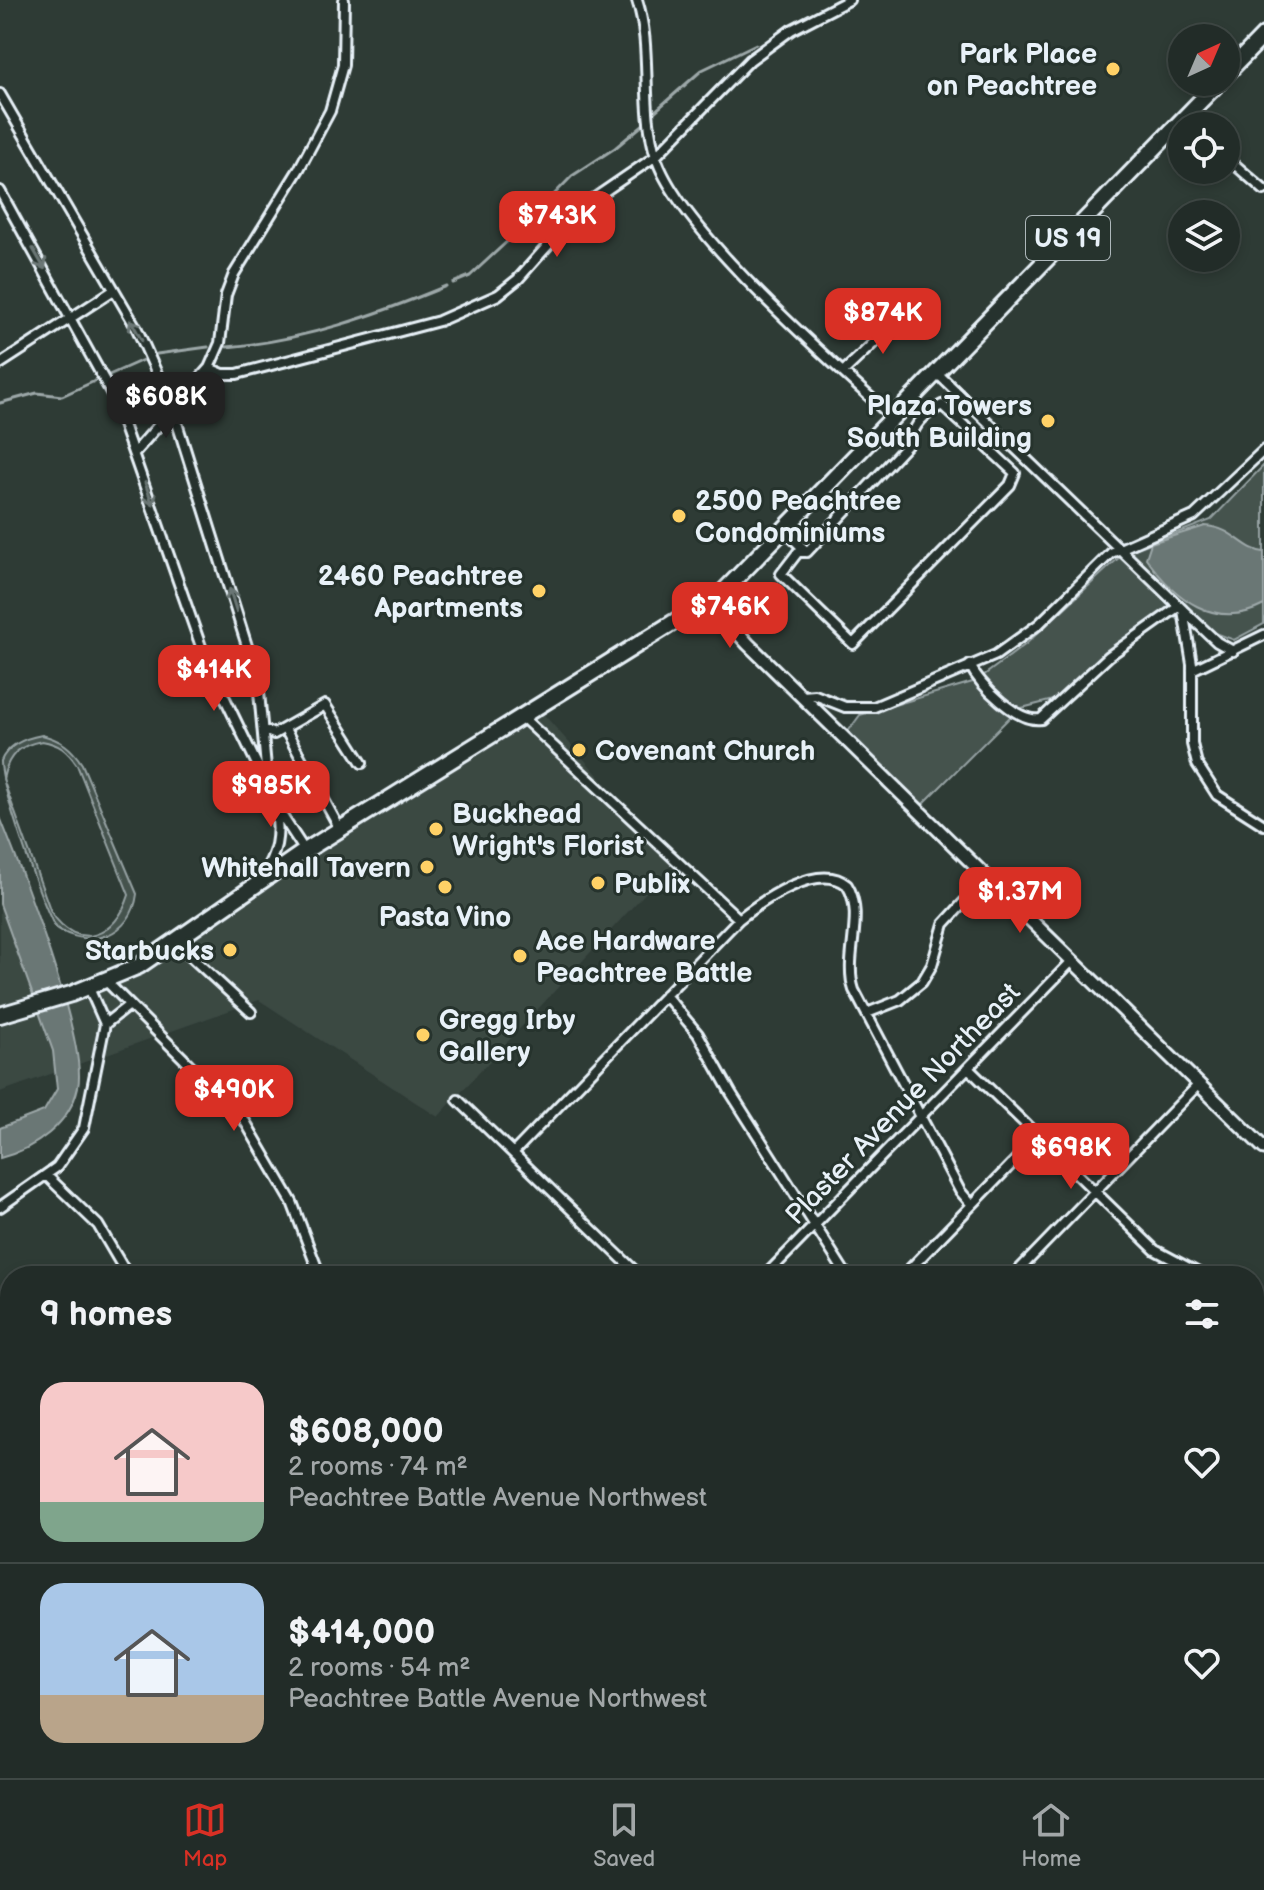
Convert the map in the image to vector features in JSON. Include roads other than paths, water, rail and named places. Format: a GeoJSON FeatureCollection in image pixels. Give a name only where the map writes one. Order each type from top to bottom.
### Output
{"type":"FeatureCollection","features":[{"type":"Feature","properties":{"kind":"highway"},"geometry":{"type":"LineString","coordinates":[[1240,60],[1264,35]]}},
{"type":"Feature","properties":{"kind":"highway","name":"US 19"},"geometry":{"type":"LineString","coordinates":[[0,1015],[89,988],[139,966],[305,851],[520,714],[710,602],[785,531],[937,373],[1168,143]]}},
{"type":"Feature","properties":{"kind":"main road"},"geometry":{"type":"LineString","coordinates":[[710,602],[986,878],[1264,1148]]}},
{"type":"Feature","properties":{"kind":"street"},"geometry":{"type":"LineString","coordinates":[[135,452],[209,368],[220,343],[226,295],[234,274],[299,169],[337,94],[343,58],[344,0]]}},
{"type":"Feature","properties":{"kind":"street"},"geometry":{"type":"LineString","coordinates":[[637,0],[645,100],[656,156],[680,199],[717,247],[893,418]]}},
{"type":"Feature","properties":{"kind":"street"},"geometry":{"type":"LineString","coordinates":[[209,368],[237,374],[439,321],[477,308],[518,279],[583,206],[656,156],[750,60],[791,30],[849,0]]}},
{"type":"Feature","properties":{"kind":"street"},"geometry":{"type":"LineString","coordinates":[[0,94],[114,290],[150,357],[172,407],[258,681],[268,789]]}},
{"type":"Feature","properties":{"kind":"street"},"geometry":{"type":"LineString","coordinates":[[1240,169],[1264,190]]}},
{"type":"Feature","properties":{"kind":"street"},"geometry":{"type":"LineString","coordinates":[[0,191],[113,396],[194,629],[268,789],[305,851]]}},
{"type":"Feature","properties":{"kind":"street"},"geometry":{"type":"LineString","coordinates":[[0,364],[114,290]]}},
{"type":"Feature","properties":{"kind":"street"},"geometry":{"type":"LineString","coordinates":[[843,372],[901,317]]}},
{"type":"Feature","properties":{"kind":"street"},"geometry":{"type":"LineString","coordinates":[[937,373],[1181,609],[1217,642],[1233,651]]}},
{"type":"Feature","properties":{"kind":"street"},"geometry":{"type":"LineString","coordinates":[[942,405],[990,450],[1015,473],[1010,485],[853,644],[781,574],[798,552],[807,552],[910,442],[913,428],[926,413],[942,405]]}},
{"type":"Feature","properties":{"kind":"street"},"geometry":{"type":"LineString","coordinates":[[990,450],[1005,439]]}},
{"type":"Feature","properties":{"kind":"street"},"geometry":{"type":"LineString","coordinates":[[803,696],[815,695],[845,707],[874,707],[996,655],[1025,635],[1105,557],[1194,516],[1264,450]]}},
{"type":"Feature","properties":{"kind":"street"},"geometry":{"type":"LineString","coordinates":[[1005,464],[1019,452]]}},
{"type":"Feature","properties":{"kind":"street"},"geometry":{"type":"LineString","coordinates":[[785,531],[807,552]]}},
{"type":"Feature","properties":{"kind":"street"},"geometry":{"type":"LineString","coordinates":[[970,665],[978,677],[1020,716],[1041,719],[1109,656],[1181,609]]}},
{"type":"Feature","properties":{"kind":"street"},"geometry":{"type":"LineString","coordinates":[[1181,609],[1192,670],[1191,736],[1197,764],[1217,795],[1264,825]]}},
{"type":"Feature","properties":{"kind":"street"},"geometry":{"type":"LineString","coordinates":[[1192,670],[1264,635]]}},
{"type":"Feature","properties":{"kind":"street"},"geometry":{"type":"LineString","coordinates":[[264,730],[274,734],[325,705],[362,763]]}},
{"type":"Feature","properties":{"kind":"street"},"geometry":{"type":"LineString","coordinates":[[520,714],[739,919]]}},
{"type":"Feature","properties":{"kind":"street"},"geometry":{"type":"LineString","coordinates":[[285,729],[340,829]]}},
{"type":"Feature","properties":{"kind":"street"},"geometry":{"type":"LineString","coordinates":[[257,884],[274,858],[278,841],[274,801]]}},
{"type":"Feature","properties":{"kind":"street"},"geometry":{"type":"LineString","coordinates":[[513,1153],[739,919],[762,903],[805,882],[827,876],[842,881],[853,900],[851,979],[960,1191],[972,1205]]}},
{"type":"Feature","properties":{"kind":"street"},"geometry":{"type":"LineString","coordinates":[[867,1013],[900,1000],[922,982],[932,965],[944,924],[986,878]]}},
{"type":"Feature","properties":{"kind":"street"},"geometry":{"type":"LineString","coordinates":[[174,941],[251,1012]]}},
{"type":"Feature","properties":{"kind":"street","name":"Plaster Avenue Northeast"},"geometry":{"type":"LineString","coordinates":[[774,1266],[1072,961]]}},
{"type":"Feature","properties":{"kind":"street"},"geometry":{"type":"LineString","coordinates":[[106,981],[243,1118],[292,1202],[316,1266]]}},
{"type":"Feature","properties":{"kind":"street"},"geometry":{"type":"LineString","coordinates":[[0,1207],[46,1175],[67,1155],[84,1128],[105,1024],[89,988]]}},
{"type":"Feature","properties":{"kind":"street"},"geometry":{"type":"LineString","coordinates":[[665,995],[698,1034],[731,1093],[840,1266]]}},
{"type":"Feature","properties":{"kind":"street"},"geometry":{"type":"LineString","coordinates":[[105,1024],[128,1006]]}},
{"type":"Feature","properties":{"kind":"street"},"geometry":{"type":"LineString","coordinates":[[968,1068],[1155,1250],[1185,1266]]}},
{"type":"Feature","properties":{"kind":"street"},"geometry":{"type":"LineString","coordinates":[[1023,1266],[1199,1084]]}},
{"type":"Feature","properties":{"kind":"street"},"geometry":{"type":"LineString","coordinates":[[458,1100],[630,1266]]}},
{"type":"Feature","properties":{"kind":"street"},"geometry":{"type":"LineString","coordinates":[[913,1266],[1038,1137]]}},
{"type":"Feature","properties":{"kind":"street"},"geometry":{"type":"LineString","coordinates":[[46,1175],[98,1225],[122,1266]]}},
{"type":"Feature","properties":{"kind":"waterway"},"geometry":{"type":"LineString","coordinates":[[653,113],[702,70],[756,44]]}},
{"type":"Feature","properties":{"kind":"waterway"},"geometry":{"type":"LineString","coordinates":[[533,216],[572,176],[615,148],[645,123]]}},
{"type":"Feature","properties":{"kind":"waterway"},"geometry":{"type":"LineString","coordinates":[[453,283],[470,276],[527,223]]}},
{"type":"Feature","properties":{"kind":"waterway"},"geometry":{"type":"LineString","coordinates":[[227,347],[311,333],[393,307],[446,286]]}},
{"type":"Feature","properties":{"kind":"waterway"},"geometry":{"type":"LineString","coordinates":[[157,354],[208,347]]}},
{"type":"Feature","properties":{"kind":"waterway"},"geometry":{"type":"LineString","coordinates":[[109,375],[145,359]]}},
{"type":"Feature","properties":{"kind":"waterway"},"geometry":{"type":"LineString","coordinates":[[0,403],[37,393],[62,396],[97,380]]}},
{"type":"Feature","properties":{"kind":"place","name":"Park Place on Peachtree"},"geometry":{"type":"Point","coordinates":[1113,69]}},
{"type":"Feature","properties":{"kind":"place","name":"Plaza Towers South Building"},"geometry":{"type":"Point","coordinates":[1048,421]}},
{"type":"Feature","properties":{"kind":"place","name":"2500 Peachtree Condominiums"},"geometry":{"type":"Point","coordinates":[679,516]}},
{"type":"Feature","properties":{"kind":"place","name":"2460 Peachtree Apartments"},"geometry":{"type":"Point","coordinates":[539,591]}},
{"type":"Feature","properties":{"kind":"place","name":"Covenant Church"},"geometry":{"type":"Point","coordinates":[579,750]}},
{"type":"Feature","properties":{"kind":"place","name":"Buckhead Wright's Florist"},"geometry":{"type":"Point","coordinates":[436,829]}},
{"type":"Feature","properties":{"kind":"place","name":"Whitehall Tavern"},"geometry":{"type":"Point","coordinates":[427,867]}},
{"type":"Feature","properties":{"kind":"place","name":"Publix"},"geometry":{"type":"Point","coordinates":[598,883]}},
{"type":"Feature","properties":{"kind":"place","name":"Pasta Vino"},"geometry":{"type":"Point","coordinates":[445,887]}},
{"type":"Feature","properties":{"kind":"place","name":"Starbucks"},"geometry":{"type":"Point","coordinates":[230,950]}},
{"type":"Feature","properties":{"kind":"place","name":"Ace Hardware Peachtree Battle"},"geometry":{"type":"Point","coordinates":[520,956]}},
{"type":"Feature","properties":{"kind":"place","name":"Gregg Irby Gallery"},"geometry":{"type":"Point","coordinates":[423,1035]}}]}
